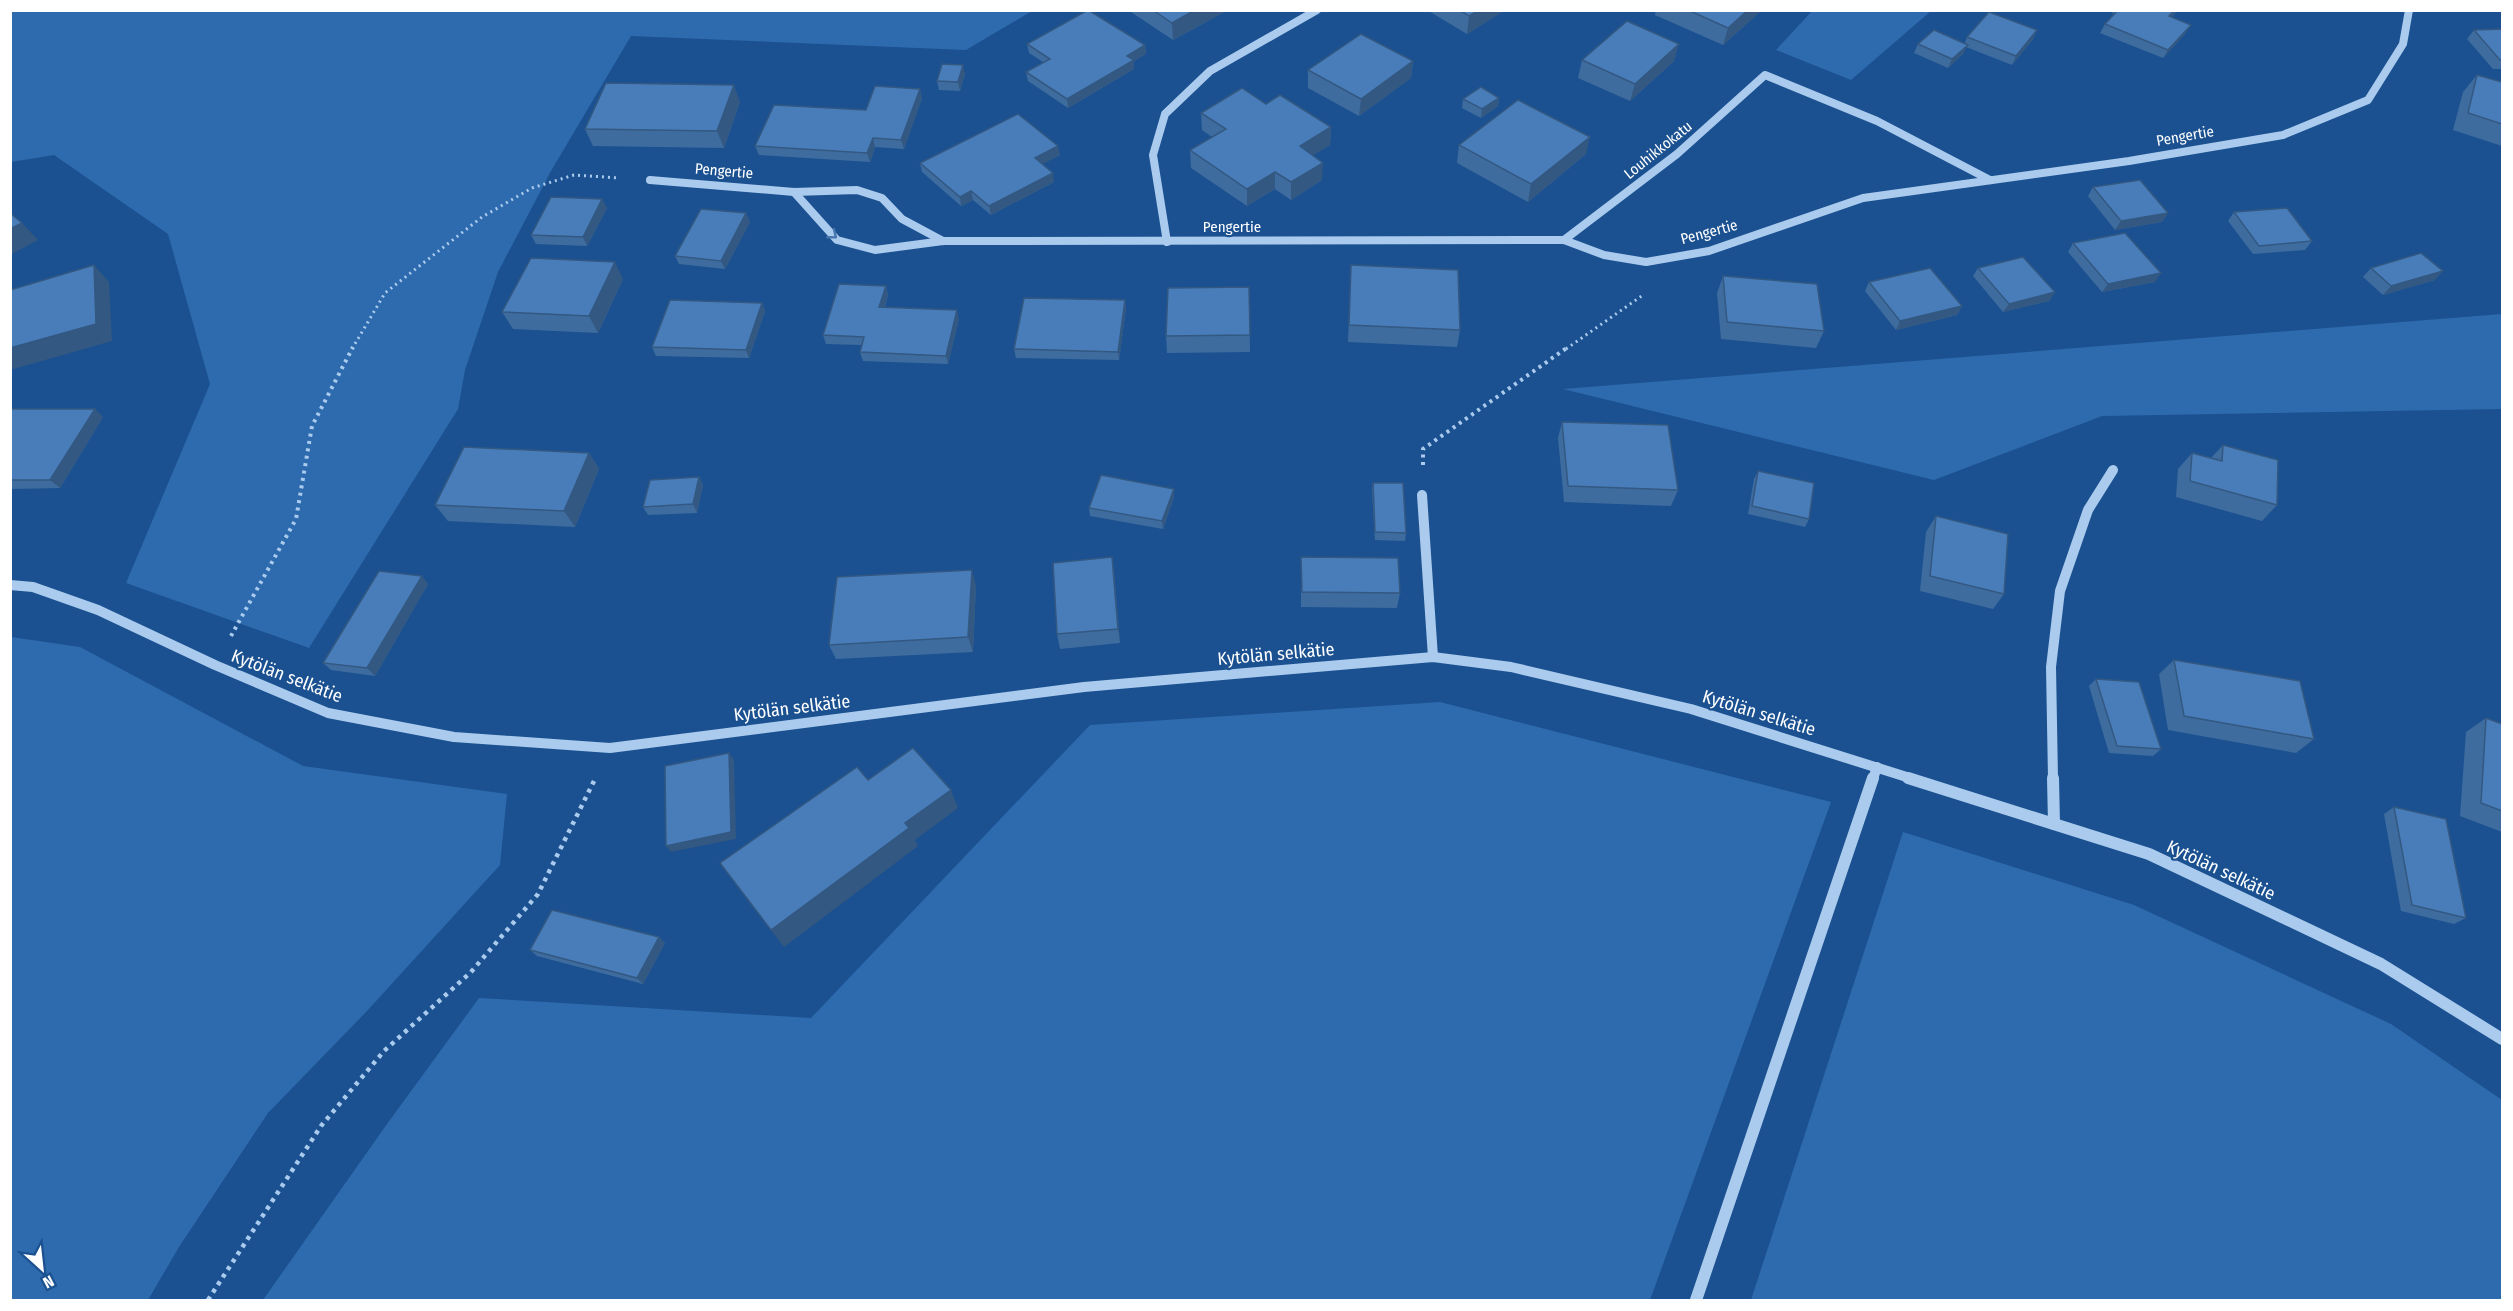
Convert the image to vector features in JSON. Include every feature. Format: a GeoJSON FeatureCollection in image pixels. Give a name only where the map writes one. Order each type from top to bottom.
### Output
{"type":"FeatureCollection","features":[{"type":"Feature","properties":{"kind":"street"},"geometry":{"type":"LineString","coordinates":[[1167,242],[1153,155],[1165,114],[1210,71],[1317,10]]}},
{"type":"Feature","properties":{"kind":"street","name":"Pengertie"},"geometry":{"type":"LineString","coordinates":[[795,192],[837,240],[875,250],[943,241],[1564,240],[1604,255],[1646,262],[1710,251],[1863,198],[2129,161],[2283,135],[2368,100],[2403,44],[2409,10]]}},
{"type":"Feature","properties":{"kind":"street","name":"Louhikkokatu"},"geometry":{"type":"LineString","coordinates":[[1564,240],[1677,154],[1765,75],[1877,121],[1990,180]]}},
{"type":"Feature","properties":{"kind":"street","name":"Pengertie"},"geometry":{"type":"LineString","coordinates":[[650,180],[795,192],[857,190],[882,198],[902,219],[943,241]]}},
{"type":"Feature","properties":{"kind":"street"},"geometry":{"type":"LineString","coordinates":[[2054,824],[2051,667],[2060,591],[2088,510],[2113,471]]}},
{"type":"Feature","properties":{"kind":"street"},"geometry":{"type":"LineString","coordinates":[[1422,495],[1433,657]]}},
{"type":"Feature","properties":{"kind":"street","name":"Kytölän selkätie"},"geometry":{"type":"LineString","coordinates":[[10,585],[33,587],[98,610],[215,665],[328,713],[454,737],[610,748],[1084,687],[1433,657],[1511,667],[1691,709],[2149,854],[2381,964],[2502,1039]]}},
{"type":"Feature","properties":{"kind":"street"},"geometry":{"type":"LineString","coordinates":[[1696,1300],[1877,767]]}},
{"type":"Feature","properties":{"kind":"path"},"geometry":{"type":"LineString","coordinates":[[215,665],[296,519],[312,426],[360,333],[385,293],[482,218],[532,188],[574,175],[650,180]]}},
{"type":"Feature","properties":{"kind":"path"},"geometry":{"type":"LineString","coordinates":[[1422,495],[1423,449],[1658,285],[1672,257]]}},
{"type":"Feature","properties":{"kind":"path"},"geometry":{"type":"LineString","coordinates":[[207,1300],[321,1126],[384,1051],[471,972],[538,894],[610,748]]}},
{"type":"Feature","properties":{"kind":"shaded area"},"geometry":{"type":"Polygon","coordinates":[[[10,11],[1032,11],[966,50],[631,36],[551,171],[498,272],[465,370],[458,409],[309,648],[126,583],[210,384],[168,234],[54,155],[11,162],[10,11]]]}},
{"type":"Feature","properties":{"kind":"shaded area"},"geometry":{"type":"Polygon","coordinates":[[[1812,11],[1931,11],[1851,80],[1776,50],[1812,11]]]}},
{"type":"Feature","properties":{"kind":"shaded area"},"geometry":{"type":"Polygon","coordinates":[[[2502,314],[2502,409],[2102,416],[1934,480],[1563,389],[2502,314]]]}},
{"type":"Feature","properties":{"kind":"shaded area"},"geometry":{"type":"Polygon","coordinates":[[[11,637],[80,647],[303,766],[507,794],[500,865],[367,1011],[268,1113],[179,1247],[148,1300],[11,1300],[11,637]]]}},
{"type":"Feature","properties":{"kind":"shaded area"},"geometry":{"type":"Polygon","coordinates":[[[1440,702],[1831,802],[1650,1300],[263,1300],[479,998],[811,1018],[1090,725],[1440,702]]]}},
{"type":"Feature","properties":{"kind":"shaded area"},"geometry":{"type":"Polygon","coordinates":[[[1903,832],[2134,905],[2391,1024],[2502,1100],[2502,1300],[1751,1300],[1903,832]]]}},
{"type":"Feature","properties":{"kind":"building"},"geometry":{"type":"Polygon","coordinates":[[[1088,10],[1145,45],[1127,56],[1134,60],[1067,99],[1026,72],[1050,59],[1027,44],[1088,10]]]}},
{"type":"Feature","properties":{"kind":"building"},"geometry":{"type":"Polygon","coordinates":[[[1153,10],[1195,10],[1172,23],[1153,10]]]}},
{"type":"Feature","properties":{"kind":"building"},"geometry":{"type":"Polygon","coordinates":[[[1459,10],[1479,10],[1469,16],[1459,10]]]}},
{"type":"Feature","properties":{"kind":"building"},"geometry":{"type":"Polygon","coordinates":[[[1688,10],[1748,10],[1728,28],[1688,10]]]}},
{"type":"Feature","properties":{"kind":"building"},"geometry":{"type":"Polygon","coordinates":[[[2118,10],[2175,10],[2169,16],[2191,25],[2168,50],[2105,24],[2118,10]]]}},
{"type":"Feature","properties":{"kind":"building"},"geometry":{"type":"Polygon","coordinates":[[[1989,12],[2037,30],[2016,56],[1967,37],[1989,12]]]}},
{"type":"Feature","properties":{"kind":"building"},"geometry":{"type":"Polygon","coordinates":[[[1627,21],[1679,44],[1635,84],[1582,60],[1627,21]]]}},
{"type":"Feature","properties":{"kind":"building"},"geometry":{"type":"Polygon","coordinates":[[[2502,29],[2502,60],[2500,60],[2474,30],[2502,29]]]}},
{"type":"Feature","properties":{"kind":"building"},"geometry":{"type":"Polygon","coordinates":[[[1934,30],[1968,45],[1952,59],[1918,44],[1934,30]]]}},
{"type":"Feature","properties":{"kind":"building"},"geometry":{"type":"Polygon","coordinates":[[[1361,34],[1413,61],[1361,99],[1308,70],[1361,34]]]}},
{"type":"Feature","properties":{"kind":"building"},"geometry":{"type":"Polygon","coordinates":[[[942,64],[963,65],[958,82],[937,81],[942,64]]]}},
{"type":"Feature","properties":{"kind":"building"},"geometry":{"type":"Polygon","coordinates":[[[2477,75],[2502,82],[2502,124],[2468,113],[2477,75]]]}},
{"type":"Feature","properties":{"kind":"building"},"geometry":{"type":"Polygon","coordinates":[[[606,83],[734,85],[717,131],[585,129],[606,83]]]}},
{"type":"Feature","properties":{"kind":"building"},"geometry":{"type":"Polygon","coordinates":[[[875,86],[920,89],[901,140],[873,138],[867,153],[755,146],[774,105],[866,110],[875,86]]]}},
{"type":"Feature","properties":{"kind":"building"},"geometry":{"type":"Polygon","coordinates":[[[1481,87],[1499,98],[1482,109],[1463,99],[1481,87]]]}},
{"type":"Feature","properties":{"kind":"building"},"geometry":{"type":"Polygon","coordinates":[[[1242,88],[1266,104],[1280,95],[1331,127],[1300,146],[1323,163],[1291,182],[1275,172],[1247,189],[1190,150],[1226,129],[1201,113],[1242,88]]]}},
{"type":"Feature","properties":{"kind":"building"},"geometry":{"type":"Polygon","coordinates":[[[1518,100],[1590,137],[1531,184],[1459,145],[1518,100]]]}},
{"type":"Feature","properties":{"kind":"building"},"geometry":{"type":"Polygon","coordinates":[[[1018,114],[1058,146],[1035,158],[1053,173],[989,206],[971,191],[960,197],[920,163],[1018,114]]]}},
{"type":"Feature","properties":{"kind":"building"},"geometry":{"type":"Polygon","coordinates":[[[2140,180],[2168,213],[2121,221],[2093,187],[2140,180]]]}},
{"type":"Feature","properties":{"kind":"building"},"geometry":{"type":"Polygon","coordinates":[[[551,197],[602,199],[583,237],[531,235],[551,197]]]}},
{"type":"Feature","properties":{"kind":"building"},"geometry":{"type":"Polygon","coordinates":[[[2287,208],[2312,241],[2259,246],[2234,212],[2287,208]]]}},
{"type":"Feature","properties":{"kind":"building"},"geometry":{"type":"Polygon","coordinates":[[[701,209],[746,213],[721,261],[675,256],[701,209]]]}},
{"type":"Feature","properties":{"kind":"building"},"geometry":{"type":"Polygon","coordinates":[[[10,213],[22,223],[10,229],[10,213]]]}},
{"type":"Feature","properties":{"kind":"building"},"geometry":{"type":"Polygon","coordinates":[[[2125,233],[2161,273],[2108,284],[2073,243],[2125,233]]]}},
{"type":"Feature","properties":{"kind":"building"},"geometry":{"type":"Polygon","coordinates":[[[2421,253],[2443,271],[2391,286],[2371,268],[2421,253]]]}},
{"type":"Feature","properties":{"kind":"building"},"geometry":{"type":"Polygon","coordinates":[[[2023,257],[2055,292],[2009,304],[1978,268],[2023,257]]]}},
{"type":"Feature","properties":{"kind":"building"},"geometry":{"type":"Polygon","coordinates":[[[531,258],[615,262],[589,316],[502,312],[531,258]]]}},
{"type":"Feature","properties":{"kind":"building"},"geometry":{"type":"Polygon","coordinates":[[[94,265],[96,324],[10,348],[10,290],[94,265]]]}},
{"type":"Feature","properties":{"kind":"building"},"geometry":{"type":"Polygon","coordinates":[[[1351,265],[1458,270],[1460,330],[1349,325],[1351,265]]]}},
{"type":"Feature","properties":{"kind":"building"},"geometry":{"type":"Polygon","coordinates":[[[1930,268],[1962,306],[1900,321],[1869,282],[1930,268]]]}},
{"type":"Feature","properties":{"kind":"building"},"geometry":{"type":"Polygon","coordinates":[[[1723,276],[1817,284],[1824,331],[1727,322],[1723,276]]]}},
{"type":"Feature","properties":{"kind":"building"},"geometry":{"type":"Polygon","coordinates":[[[839,284],[886,286],[879,307],[957,310],[946,356],[860,352],[864,337],[823,335],[839,284]]]}},
{"type":"Feature","properties":{"kind":"building"},"geometry":{"type":"Polygon","coordinates":[[[1249,287],[1250,335],[1166,336],[1168,288],[1249,287]]]}},
{"type":"Feature","properties":{"kind":"building"},"geometry":{"type":"Polygon","coordinates":[[[1024,298],[1125,300],[1118,352],[1014,349],[1024,298]]]}},
{"type":"Feature","properties":{"kind":"building"},"geometry":{"type":"Polygon","coordinates":[[[670,300],[762,303],[746,350],[652,347],[670,300]]]}},
{"type":"Feature","properties":{"kind":"building"},"geometry":{"type":"Polygon","coordinates":[[[10,409],[95,409],[50,480],[10,480],[10,409]]]}},
{"type":"Feature","properties":{"kind":"building"},"geometry":{"type":"Polygon","coordinates":[[[1562,422],[1668,425],[1678,490],[1568,486],[1562,422]]]}},
{"type":"Feature","properties":{"kind":"building"},"geometry":{"type":"Polygon","coordinates":[[[2223,445],[2278,460],[2277,505],[2190,481],[2192,453],[2222,461],[2223,445]]]}},
{"type":"Feature","properties":{"kind":"building"},"geometry":{"type":"Polygon","coordinates":[[[464,447],[589,453],[564,511],[435,505],[464,447]]]}},
{"type":"Feature","properties":{"kind":"building"},"geometry":{"type":"Polygon","coordinates":[[[1758,471],[1814,483],[1809,519],[1752,506],[1758,471]]]}},
{"type":"Feature","properties":{"kind":"building"},"geometry":{"type":"Polygon","coordinates":[[[1101,475],[1174,489],[1162,521],[1089,508],[1101,475]]]}},
{"type":"Feature","properties":{"kind":"building"},"geometry":{"type":"Polygon","coordinates":[[[699,477],[693,504],[643,507],[650,480],[699,477]]]}},
{"type":"Feature","properties":{"kind":"building"},"geometry":{"type":"Polygon","coordinates":[[[1373,483],[1403,483],[1406,533],[1375,532],[1373,483]]]}},
{"type":"Feature","properties":{"kind":"building"},"geometry":{"type":"Polygon","coordinates":[[[1936,516],[2008,534],[2004,594],[1930,576],[1936,516]]]}},
{"type":"Feature","properties":{"kind":"building"},"geometry":{"type":"Polygon","coordinates":[[[1112,557],[1118,629],[1057,634],[1053,563],[1112,557]]]}},
{"type":"Feature","properties":{"kind":"building"},"geometry":{"type":"Polygon","coordinates":[[[1301,557],[1398,558],[1400,593],[1302,592],[1301,557]]]}},
{"type":"Feature","properties":{"kind":"building"},"geometry":{"type":"Polygon","coordinates":[[[972,570],[968,637],[829,645],[837,577],[972,570]]]}},
{"type":"Feature","properties":{"kind":"building"},"geometry":{"type":"Polygon","coordinates":[[[379,571],[422,576],[367,668],[323,663],[379,571]]]}},
{"type":"Feature","properties":{"kind":"building"},"geometry":{"type":"Polygon","coordinates":[[[2174,660],[2300,681],[2314,739],[2184,716],[2174,660]]]}},
{"type":"Feature","properties":{"kind":"building"},"geometry":{"type":"Polygon","coordinates":[[[2096,679],[2139,682],[2161,749],[2117,746],[2096,679]]]}},
{"type":"Feature","properties":{"kind":"building"},"geometry":{"type":"Polygon","coordinates":[[[2486,718],[2502,724],[2502,811],[2481,803],[2486,718]]]}},
{"type":"Feature","properties":{"kind":"building"},"geometry":{"type":"Polygon","coordinates":[[[913,748],[951,790],[905,823],[909,828],[771,930],[720,863],[857,767],[868,780],[913,748]]]}},
{"type":"Feature","properties":{"kind":"building"},"geometry":{"type":"Polygon","coordinates":[[[729,753],[731,832],[666,846],[665,766],[729,753]]]}},
{"type":"Feature","properties":{"kind":"building"},"geometry":{"type":"Polygon","coordinates":[[[2394,807],[2446,819],[2466,918],[2412,905],[2394,807]]]}},
{"type":"Feature","properties":{"kind":"building"},"geometry":{"type":"Polygon","coordinates":[[[552,910],[659,937],[637,978],[530,950],[552,910]]]}}]}
